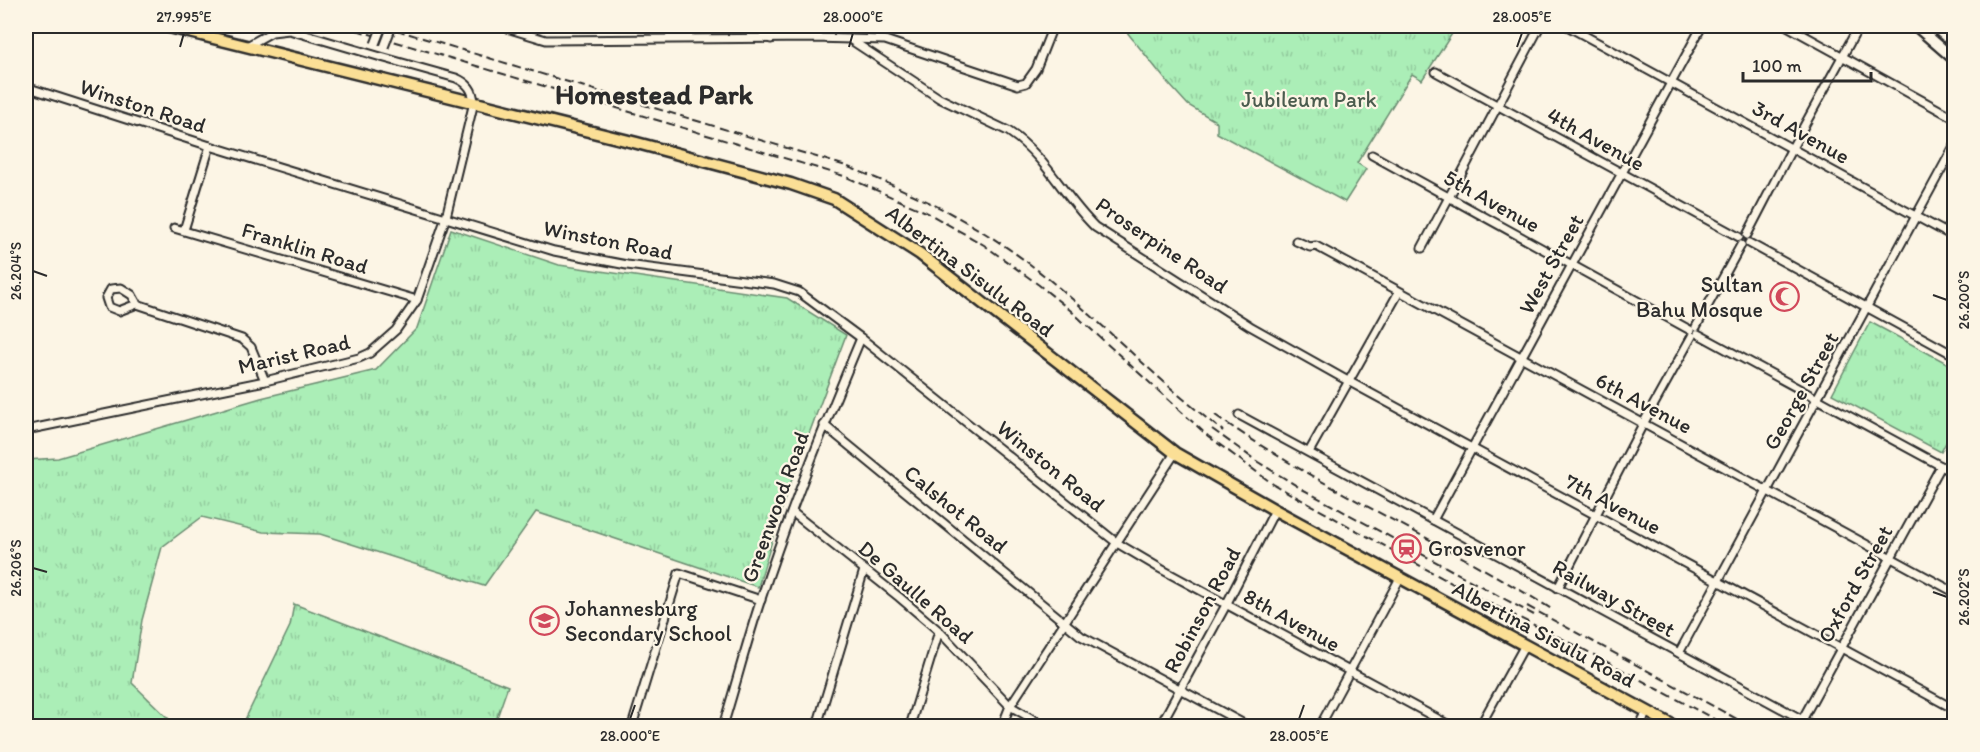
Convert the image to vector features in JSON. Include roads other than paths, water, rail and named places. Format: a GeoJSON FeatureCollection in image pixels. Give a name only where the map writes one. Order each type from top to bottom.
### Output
{"type":"FeatureCollection","features":[{"type":"Feature","properties":{"kind":"main road","name":"Albertina Sisulu Road"},"geometry":{"type":"LineString","coordinates":[[165,26],[745,171],[814,190],[834,199],[920,254],[1176,453],[1275,510],[1674,726]]}},
{"type":"Feature","properties":{"kind":"main road"},"geometry":{"type":"LineString","coordinates":[[1916,26],[1954,59]]}},
{"type":"Feature","properties":{"kind":"street"},"geometry":{"type":"LineString","coordinates":[[372,55],[382,26]]}},
{"type":"Feature","properties":{"kind":"street"},"geometry":{"type":"LineString","coordinates":[[381,57],[392,26]]}},
{"type":"Feature","properties":{"kind":"street"},"geometry":{"type":"LineString","coordinates":[[500,26],[546,40],[885,40],[1012,84],[1026,83],[1036,69],[1053,26]]}},
{"type":"Feature","properties":{"kind":"street"},"geometry":{"type":"LineString","coordinates":[[769,26],[771,39]]}},
{"type":"Feature","properties":{"kind":"street"},"geometry":{"type":"LineString","coordinates":[[1422,248],[1540,26]]}},
{"type":"Feature","properties":{"kind":"street","name":"3rd Avenue"},"geometry":{"type":"LineString","coordinates":[[1567,26],[1954,237]]}},
{"type":"Feature","properties":{"kind":"street","name":"West Street"},"geometry":{"type":"LineString","coordinates":[[1433,520],[1702,26]]}},
{"type":"Feature","properties":{"kind":"street"},"geometry":{"type":"LineString","coordinates":[[1786,26],[1954,118]]}},
{"type":"Feature","properties":{"kind":"street"},"geometry":{"type":"LineString","coordinates":[[1747,235],[1860,26]]}},
{"type":"Feature","properties":{"kind":"street"},"geometry":{"type":"LineString","coordinates":[[247,46],[272,32],[289,30],[464,81],[472,91],[474,102]]}},
{"type":"Feature","properties":{"kind":"street","name":"Proserpine Road"},"geometry":{"type":"LineString","coordinates":[[851,40],[939,98],[1018,137],[1039,158],[1095,227],[1255,329]]}},
{"type":"Feature","properties":{"kind":"street","name":"4th Avenue"},"geometry":{"type":"LineString","coordinates":[[1436,72],[1622,173],[1740,241]]}},
{"type":"Feature","properties":{"kind":"street","name":"Winston Road"},"geometry":{"type":"LineString","coordinates":[[26,87],[210,146],[581,257],[786,286],[799,292],[861,338],[1117,543]]}},
{"type":"Feature","properties":{"kind":"street","name":"Marist Road"},"geometry":{"type":"LineString","coordinates":[[26,430],[265,381],[359,358],[370,353],[396,330],[417,300],[446,218],[474,102]]}},
{"type":"Feature","properties":{"kind":"street"},"geometry":{"type":"LineString","coordinates":[[184,230],[210,146]]}},
{"type":"Feature","properties":{"kind":"street","name":"George Street"},"geometry":{"type":"LineString","coordinates":[[1678,653],[1954,146]]}},
{"type":"Feature","properties":{"kind":"street","name":"5th Avenue"},"geometry":{"type":"LineString","coordinates":[[1372,155],[1954,473]]}},
{"type":"Feature","properties":{"kind":"street","name":"Franklin Road"},"geometry":{"type":"LineString","coordinates":[[174,228],[417,300]]}},
{"type":"Feature","properties":{"kind":"street"},"geometry":{"type":"LineString","coordinates":[[1558,588],[1643,424],[1694,332],[1742,234],[1747,235]]}},
{"type":"Feature","properties":{"kind":"street"},"geometry":{"type":"LineString","coordinates":[[1747,235],[1750,238],[1749,243]]}},
{"type":"Feature","properties":{"kind":"street"},"geometry":{"type":"LineString","coordinates":[[1740,241],[1746,246],[1749,243]]}},
{"type":"Feature","properties":{"kind":"street","name":"6th Avenue"},"geometry":{"type":"LineString","coordinates":[[1296,242],[1310,247],[1316,246],[1954,592]]}},
{"type":"Feature","properties":{"kind":"street"},"geometry":{"type":"LineString","coordinates":[[1749,243],[1954,355]]}},
{"type":"Feature","properties":{"kind":"street"},"geometry":{"type":"LineString","coordinates":[[1309,452],[1399,292]]}},
{"type":"Feature","properties":{"kind":"street"},"geometry":{"type":"LineString","coordinates":[[137,304],[242,339],[251,347],[265,381]]}},
{"type":"Feature","properties":{"kind":"street","name":"7th Avenue"},"geometry":{"type":"LineString","coordinates":[[1255,329],[1954,709]]}},
{"type":"Feature","properties":{"kind":"street","name":"Greenwood Road"},"geometry":{"type":"LineString","coordinates":[[723,726],[761,600],[792,512],[824,425],[861,338]]}},
{"type":"Feature","properties":{"kind":"street","name":"Railway Street"},"geometry":{"type":"LineString","coordinates":[[1239,415],[1814,726]]}},
{"type":"Feature","properties":{"kind":"street","name":"Calshot Road"},"geometry":{"type":"LineString","coordinates":[[824,425],[1081,636],[1248,726]]}},
{"type":"Feature","properties":{"kind":"street"},"geometry":{"type":"LineString","coordinates":[[1002,726],[1010,706],[1176,453]]}},
{"type":"Feature","properties":{"kind":"street","name":"Oxford Street"},"geometry":{"type":"LineString","coordinates":[[1802,720],[1941,466]]}},
{"type":"Feature","properties":{"kind":"street","name":"Robinson Road"},"geometry":{"type":"LineString","coordinates":[[1160,726],[1275,510]]}},
{"type":"Feature","properties":{"kind":"street","name":"De Gaulle Road"},"geometry":{"type":"LineString","coordinates":[[792,512],[939,631],[1010,706],[1045,726]]}},
{"type":"Feature","properties":{"kind":"street","name":"8th Avenue"},"geometry":{"type":"LineString","coordinates":[[1117,543],[1226,605],[1451,726]]}},
{"type":"Feature","properties":{"kind":"street"},"geometry":{"type":"LineString","coordinates":[[818,726],[864,570]]}},
{"type":"Feature","properties":{"kind":"street"},"geometry":{"type":"LineString","coordinates":[[632,726],[679,573],[761,600]]}},
{"type":"Feature","properties":{"kind":"street"},"geometry":{"type":"LineString","coordinates":[[1320,726],[1400,578]]}},
{"type":"Feature","properties":{"kind":"street"},"geometry":{"type":"LineString","coordinates":[[910,726],[939,631]]}},
{"type":"Feature","properties":{"kind":"street"},"geometry":{"type":"LineString","coordinates":[[1480,726],[1525,645]]}},
{"type":"Feature","properties":{"kind":"street"},"geometry":{"type":"LineString","coordinates":[[1639,726],[1647,712]]}},
{"type":"Feature","properties":{"kind":"railway"},"geometry":{"type":"LineString","coordinates":[[343,26],[844,176],[926,212],[984,245],[1039,285],[1070,310],[1208,436],[1273,484],[1473,595],[1581,648],[1727,726]]}},
{"type":"Feature","properties":{"kind":"railway"},"geometry":{"type":"LineString","coordinates":[[383,26],[843,165],[919,197],[1014,252],[1060,289],[1175,392],[1223,431]]}},
{"type":"Feature","properties":{"kind":"railway"},"geometry":{"type":"LineString","coordinates":[[1215,415],[1297,467],[1469,561],[1553,610]]}},
{"type":"Feature","properties":{"kind":"railway"},"geometry":{"type":"LineString","coordinates":[[1212,429],[1258,462],[1302,489],[1534,615]]}},
{"type":"Feature","properties":{"kind":"railway"},"geometry":{"type":"LineString","coordinates":[[1527,606],[1750,726]]}},
{"type":"Feature","properties":{"kind":"place","name":"Sultan Bahu Mosque"},"geometry":{"type":"Point","coordinates":[1784,297]}},
{"type":"Feature","properties":{"kind":"place","name":"Grosvenor"},"geometry":{"type":"Point","coordinates":[1407,548]}},
{"type":"Feature","properties":{"kind":"place","name":"Johannesburg Secondary School"},"geometry":{"type":"Point","coordinates":[544,621]}},
{"type":"Feature","properties":{"kind":"district","name":"Homestead Park"},"geometry":{"type":"Point","coordinates":[654,94]}},
{"type":"Feature","properties":{"kind":"park label","name":"Jubileum Park"},"geometry":{"type":"Point","coordinates":[1309,99]}}]}
